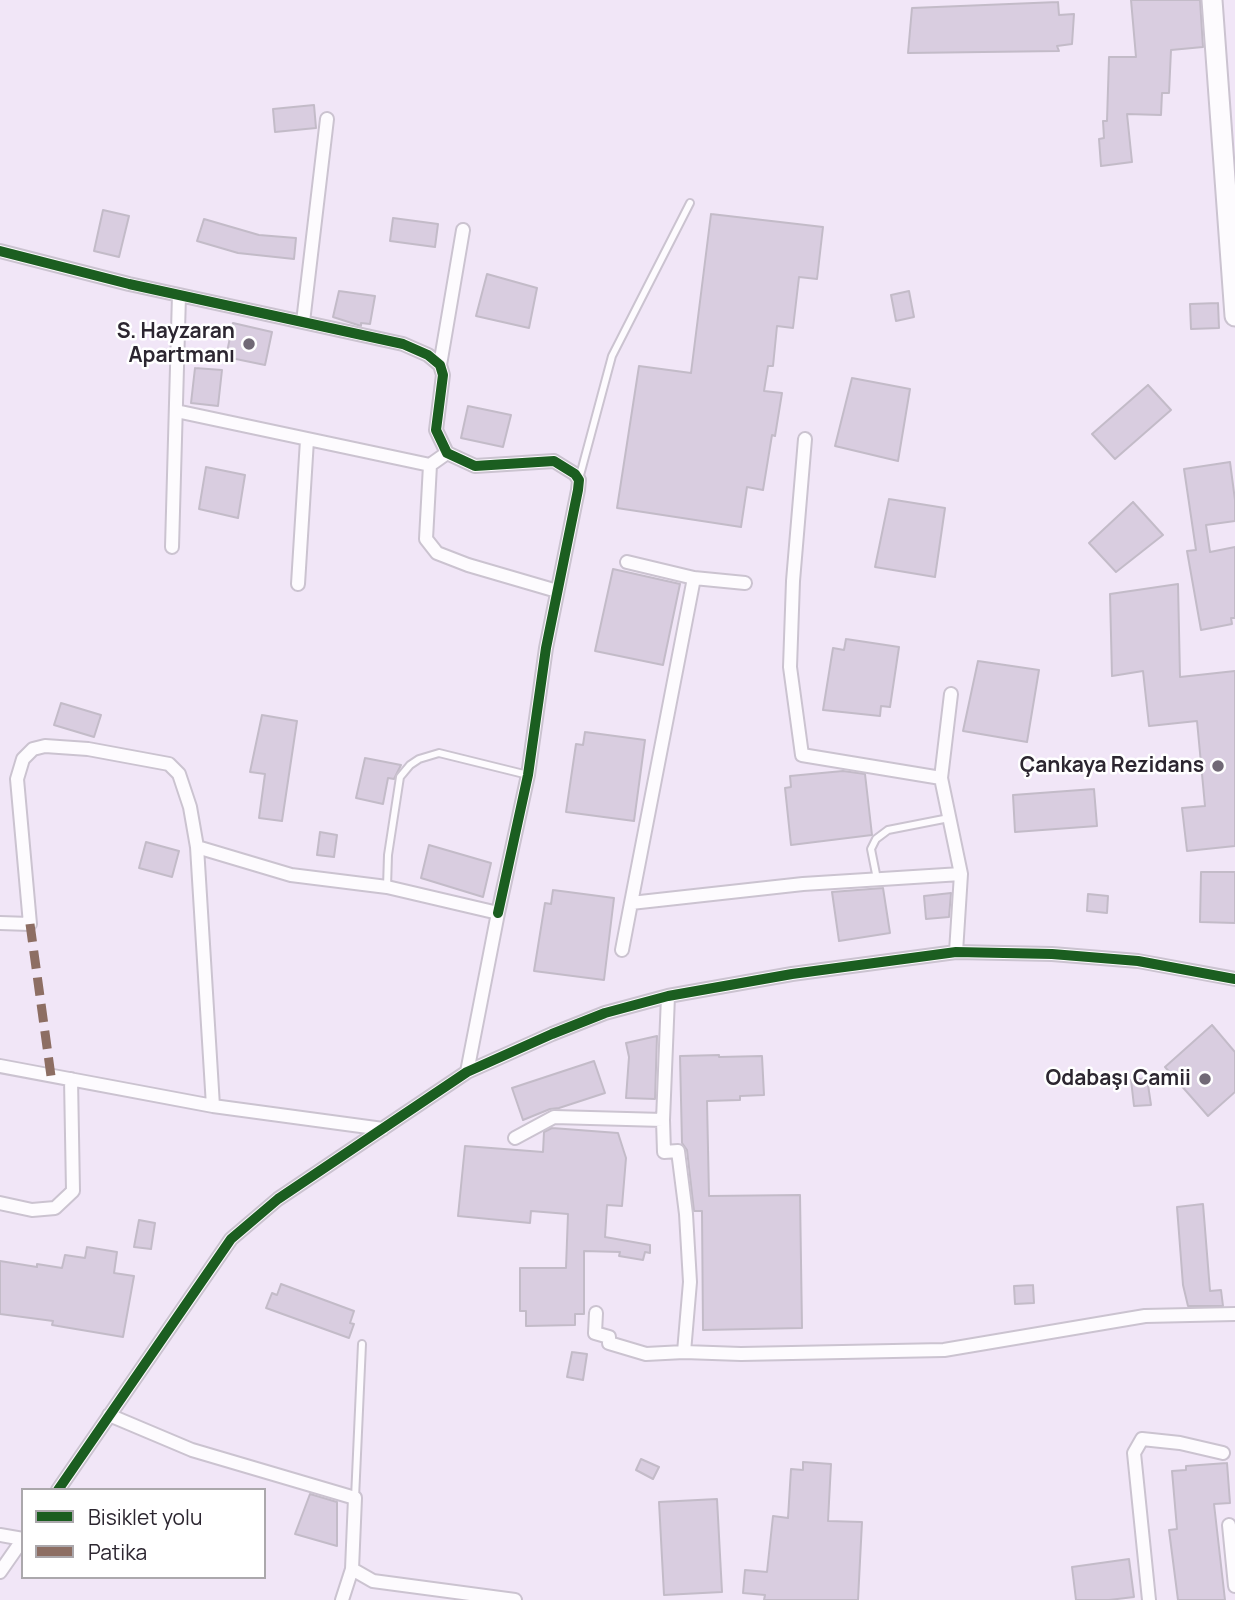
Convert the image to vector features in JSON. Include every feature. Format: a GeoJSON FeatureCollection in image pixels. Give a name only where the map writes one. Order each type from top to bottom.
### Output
{"type":"FeatureCollection","features":[{"type":"Feature","properties":{"kind":"street"},"geometry":{"type":"LineString","coordinates":[[1212,0],[1235,316]]}},
{"type":"Feature","properties":{"kind":"street"},"geometry":{"type":"LineString","coordinates":[[303,323],[327,119]]}},
{"type":"Feature","properties":{"kind":"street"},"geometry":{"type":"LineString","coordinates":[[463,230],[440,365],[443,375],[436,430],[447,453],[475,466],[554,461],[569,468],[579,480],[546,648],[527,775],[467,1072]]}},
{"type":"Feature","properties":{"kind":"street"},"geometry":{"type":"LineString","coordinates":[[0,251],[179,295],[403,344],[428,355],[440,365]]}},
{"type":"Feature","properties":{"kind":"street"},"geometry":{"type":"LineString","coordinates":[[172,547],[179,295]]}},
{"type":"Feature","properties":{"kind":"street"},"geometry":{"type":"LineString","coordinates":[[176,411],[430,465],[447,453]]}},
{"type":"Feature","properties":{"kind":"street"},"geometry":{"type":"LineString","coordinates":[[805,439],[793,581],[790,667],[802,755],[941,778]]}},
{"type":"Feature","properties":{"kind":"street"},"geometry":{"type":"LineString","coordinates":[[298,584],[307,440]]}},
{"type":"Feature","properties":{"kind":"street"},"geometry":{"type":"LineString","coordinates":[[430,465],[426,538],[437,553],[557,591]]}},
{"type":"Feature","properties":{"kind":"street"},"geometry":{"type":"LineString","coordinates":[[627,562],[694,578],[746,583]]}},
{"type":"Feature","properties":{"kind":"street"},"geometry":{"type":"LineString","coordinates":[[622,950],[694,578]]}},
{"type":"Feature","properties":{"kind":"street"},"geometry":{"type":"LineString","coordinates":[[951,694],[941,778],[961,874],[956,952]]}},
{"type":"Feature","properties":{"kind":"street"},"geometry":{"type":"LineString","coordinates":[[0,923],[30,924],[17,779],[23,759],[33,749],[45,746],[88,749],[169,764],[179,774],[190,807],[198,847],[213,1105]]}},
{"type":"Feature","properties":{"kind":"street"},"geometry":{"type":"LineString","coordinates":[[198,847],[291,875],[387,887],[498,913]]}},
{"type":"Feature","properties":{"kind":"street"},"geometry":{"type":"LineString","coordinates":[[631,903],[803,884],[961,874]]}},
{"type":"Feature","properties":{"kind":"street"},"geometry":{"type":"LineString","coordinates":[[59,1488],[231,1239],[278,1199],[467,1072],[605,1013],[667,996],[792,974],[956,952],[1052,954],[1138,961],[1235,979]]}},
{"type":"Feature","properties":{"kind":"street"},"geometry":{"type":"LineString","coordinates":[[667,996],[664,1152],[678,1150],[686,1214],[690,1282],[684,1352]]}},
{"type":"Feature","properties":{"kind":"street"},"geometry":{"type":"LineString","coordinates":[[0,1066],[213,1105],[383,1129]]}},
{"type":"Feature","properties":{"kind":"street"},"geometry":{"type":"LineString","coordinates":[[0,1203],[32,1210],[55,1208],[72,1191],[71,1079]]}},
{"type":"Feature","properties":{"kind":"street"},"geometry":{"type":"LineString","coordinates":[[514,1138],[554,1117],[663,1120]]}},
{"type":"Feature","properties":{"kind":"street"},"geometry":{"type":"LineString","coordinates":[[596,1313],[595,1333],[609,1337],[609,1343],[646,1354],[944,1350],[1145,1316],[1235,1314]]}},
{"type":"Feature","properties":{"kind":"street"},"geometry":{"type":"LineString","coordinates":[[110,1415],[192,1450],[355,1498],[352,1569],[342,1600]]}},
{"type":"Feature","properties":{"kind":"street"},"geometry":{"type":"LineString","coordinates":[[1149,1600],[1134,1453],[1142,1439],[1180,1443],[1223,1453]]}},
{"type":"Feature","properties":{"kind":"street"},"geometry":{"type":"LineString","coordinates":[[1229,1525],[1235,1586]]}},
{"type":"Feature","properties":{"kind":"street"},"geometry":{"type":"LineString","coordinates":[[0,1535],[21,1539]]}},
{"type":"Feature","properties":{"kind":"street"},"geometry":{"type":"LineString","coordinates":[[0,1572],[21,1542]]}},
{"type":"Feature","properties":{"kind":"street"},"geometry":{"type":"LineString","coordinates":[[352,1569],[373,1581],[515,1600]]}},
{"type":"Feature","properties":{"kind":"lane"},"geometry":{"type":"LineString","coordinates":[[579,480],[612,356],[690,203]]}},
{"type":"Feature","properties":{"kind":"lane"},"geometry":{"type":"LineString","coordinates":[[387,887],[388,855],[400,776],[410,765],[419,759],[439,753],[527,775]]}},
{"type":"Feature","properties":{"kind":"lane"},"geometry":{"type":"LineString","coordinates":[[877,879],[871,849],[876,839],[888,830],[949,818]]}},
{"type":"Feature","properties":{"kind":"lane"},"geometry":{"type":"LineString","coordinates":[[355,1498],[362,1344]]}},
{"type":"Feature","properties":{"kind":"building"},"geometry":{"type":"Polygon","coordinates":[[[1131,0],[1200,0],[1203,47],[1171,50],[1169,93],[1162,93],[1161,115],[1127,114],[1132,162],[1101,166],[1099,139],[1104,138],[1103,121],[1107,121],[1109,57],[1136,57],[1131,0]]]}},
{"type":"Feature","properties":{"kind":"building"},"geometry":{"type":"Polygon","coordinates":[[[1058,2],[1059,15],[1074,14],[1072,44],[1057,46],[1059,51],[908,53],[912,8],[1058,2]]]}},
{"type":"Feature","properties":{"kind":"building"},"geometry":{"type":"Polygon","coordinates":[[[314,105],[316,128],[275,132],[273,109],[314,105]]]}},
{"type":"Feature","properties":{"kind":"building"},"geometry":{"type":"Polygon","coordinates":[[[103,210],[129,216],[119,257],[94,251],[103,210]]]}},
{"type":"Feature","properties":{"kind":"building"},"geometry":{"type":"Polygon","coordinates":[[[711,214],[823,227],[817,279],[799,277],[793,328],[777,326],[773,366],[768,366],[764,391],[782,393],[775,436],[772,435],[763,490],[747,487],[741,527],[617,508],[639,366],[691,373],[711,214]]]}},
{"type":"Feature","properties":{"kind":"building"},"geometry":{"type":"Polygon","coordinates":[[[393,218],[438,224],[435,247],[390,241],[393,218]]]}},
{"type":"Feature","properties":{"kind":"building"},"geometry":{"type":"Polygon","coordinates":[[[204,219],[259,235],[296,238],[294,259],[238,253],[197,241],[204,219]]]}},
{"type":"Feature","properties":{"kind":"building"},"geometry":{"type":"Polygon","coordinates":[[[487,274],[537,288],[529,328],[476,316],[487,274]]]}},
{"type":"Feature","properties":{"kind":"building"},"geometry":{"type":"Polygon","coordinates":[[[339,291],[375,296],[370,324],[361,323],[361,326],[333,317],[339,291]]]}},
{"type":"Feature","properties":{"kind":"building"},"geometry":{"type":"Polygon","coordinates":[[[909,291],[914,317],[896,321],[891,295],[909,291]]]}},
{"type":"Feature","properties":{"kind":"building"},"geometry":{"type":"Polygon","coordinates":[[[1218,303],[1219,328],[1191,329],[1190,304],[1218,303]]]}},
{"type":"Feature","properties":{"kind":"building","name":"S. Hayzaran Apartmanı"},"geometry":{"type":"Polygon","coordinates":[[[233,323],[272,332],[265,365],[226,357],[233,323]]]}},
{"type":"Feature","properties":{"kind":"building"},"geometry":{"type":"Polygon","coordinates":[[[195,368],[222,370],[218,406],[191,403],[195,368]]]}},
{"type":"Feature","properties":{"kind":"building"},"geometry":{"type":"Polygon","coordinates":[[[852,378],[910,389],[898,461],[835,446],[852,378]]]}},
{"type":"Feature","properties":{"kind":"building"},"geometry":{"type":"Polygon","coordinates":[[[1148,385],[1171,410],[1115,459],[1092,434],[1148,385]]]}},
{"type":"Feature","properties":{"kind":"building"},"geometry":{"type":"Polygon","coordinates":[[[468,406],[511,415],[503,447],[461,438],[468,406]]]}},
{"type":"Feature","properties":{"kind":"building"},"geometry":{"type":"Polygon","coordinates":[[[1230,462],[1235,521],[1206,525],[1210,552],[1235,547],[1235,618],[1231,618],[1232,624],[1201,630],[1187,551],[1196,550],[1184,469],[1230,462]]]}},
{"type":"Feature","properties":{"kind":"building"},"geometry":{"type":"Polygon","coordinates":[[[206,467],[245,475],[238,518],[199,509],[206,467]]]}},
{"type":"Feature","properties":{"kind":"building"},"geometry":{"type":"Polygon","coordinates":[[[889,499],[945,508],[935,577],[875,567],[889,499]]]}},
{"type":"Feature","properties":{"kind":"building"},"geometry":{"type":"Polygon","coordinates":[[[1133,502],[1163,535],[1116,572],[1089,543],[1133,502]]]}},
{"type":"Feature","properties":{"kind":"building"},"geometry":{"type":"Polygon","coordinates":[[[613,569],[680,584],[663,665],[595,651],[613,569]]]}},
{"type":"Feature","properties":{"kind":"building","name":"Çankaya Rezidans"},"geometry":{"type":"Polygon","coordinates":[[[1178,584],[1180,677],[1235,671],[1235,846],[1187,851],[1182,808],[1205,806],[1197,721],[1149,726],[1143,671],[1112,676],[1110,594],[1178,584]]]}},
{"type":"Feature","properties":{"kind":"building"},"geometry":{"type":"Polygon","coordinates":[[[846,639],[899,647],[890,707],[881,706],[880,716],[823,710],[833,648],[844,650],[846,639]]]}},
{"type":"Feature","properties":{"kind":"building"},"geometry":{"type":"Polygon","coordinates":[[[978,661],[1039,670],[1027,742],[963,731],[978,661]]]}},
{"type":"Feature","properties":{"kind":"building"},"geometry":{"type":"Polygon","coordinates":[[[61,703],[101,715],[94,737],[54,725],[61,703]]]}},
{"type":"Feature","properties":{"kind":"building"},"geometry":{"type":"Polygon","coordinates":[[[262,715],[297,721],[282,821],[259,818],[265,774],[250,772],[262,715]]]}},
{"type":"Feature","properties":{"kind":"building"},"geometry":{"type":"Polygon","coordinates":[[[585,732],[645,740],[634,821],[566,812],[576,744],[583,745],[585,732]]]}},
{"type":"Feature","properties":{"kind":"building"},"geometry":{"type":"Polygon","coordinates":[[[365,758],[401,765],[394,779],[388,778],[383,804],[356,798],[365,758]]]}},
{"type":"Feature","properties":{"kind":"building"},"geometry":{"type":"Polygon","coordinates":[[[843,771],[865,774],[872,835],[791,845],[785,788],[791,787],[790,776],[843,771]]]}},
{"type":"Feature","properties":{"kind":"building"},"geometry":{"type":"Polygon","coordinates":[[[1094,789],[1097,826],[1015,832],[1013,795],[1094,789]]]}},
{"type":"Feature","properties":{"kind":"building"},"geometry":{"type":"Polygon","coordinates":[[[320,832],[337,835],[334,857],[317,855],[320,832]]]}},
{"type":"Feature","properties":{"kind":"building"},"geometry":{"type":"Polygon","coordinates":[[[146,842],[179,851],[172,877],[139,868],[146,842]]]}},
{"type":"Feature","properties":{"kind":"building"},"geometry":{"type":"Polygon","coordinates":[[[429,845],[491,863],[483,897],[421,878],[429,845]]]}},
{"type":"Feature","properties":{"kind":"building"},"geometry":{"type":"Polygon","coordinates":[[[1201,872],[1235,872],[1235,923],[1200,922],[1201,872]]]}},
{"type":"Feature","properties":{"kind":"building"},"geometry":{"type":"Polygon","coordinates":[[[883,888],[890,933],[839,941],[832,892],[883,888]]]}},
{"type":"Feature","properties":{"kind":"building"},"geometry":{"type":"Polygon","coordinates":[[[553,890],[614,898],[604,980],[534,971],[545,903],[551,904],[553,890]]]}},
{"type":"Feature","properties":{"kind":"building"},"geometry":{"type":"Polygon","coordinates":[[[951,893],[949,917],[926,919],[924,896],[951,893]]]}},
{"type":"Feature","properties":{"kind":"building"},"geometry":{"type":"Polygon","coordinates":[[[1088,894],[1108,896],[1107,913],[1087,911],[1088,894]]]}},
{"type":"Feature","properties":{"kind":"building","name":"Odabaşı Camii"},"geometry":{"type":"Polygon","coordinates":[[[1212,1025],[1235,1052],[1235,1092],[1208,1116],[1165,1067],[1212,1025]]]}},
{"type":"Feature","properties":{"kind":"building"},"geometry":{"type":"Polygon","coordinates":[[[657,1036],[655,1099],[626,1098],[629,1057],[626,1043],[657,1036]]]}},
{"type":"Feature","properties":{"kind":"building"},"geometry":{"type":"Polygon","coordinates":[[[680,1056],[762,1056],[764,1095],[740,1096],[740,1100],[707,1101],[709,1196],[800,1195],[802,1328],[703,1330],[702,1211],[694,1211],[687,1150],[682,1143],[680,1056]]]}},
{"type":"Feature","properties":{"kind":"building"},"geometry":{"type":"Polygon","coordinates":[[[594,1061],[605,1093],[523,1120],[512,1088],[594,1061]]]}},
{"type":"Feature","properties":{"kind":"building"},"geometry":{"type":"Polygon","coordinates":[[[1147,1078],[1151,1105],[1134,1106],[1131,1080],[1147,1078]]]}},
{"type":"Feature","properties":{"kind":"building"},"geometry":{"type":"Polygon","coordinates":[[[552,1128],[618,1133],[626,1158],[622,1206],[607,1205],[605,1237],[650,1245],[650,1253],[645,1252],[643,1260],[619,1256],[620,1252],[584,1251],[584,1314],[575,1314],[575,1325],[526,1326],[526,1311],[520,1311],[520,1268],[566,1268],[568,1214],[531,1211],[530,1223],[458,1216],[465,1146],[543,1152],[544,1132],[552,1128]]]}},
{"type":"Feature","properties":{"kind":"building"},"geometry":{"type":"Polygon","coordinates":[[[1203,1204],[1210,1291],[1221,1290],[1223,1306],[1188,1306],[1183,1285],[1177,1207],[1203,1204]]]}},
{"type":"Feature","properties":{"kind":"building"},"geometry":{"type":"Polygon","coordinates":[[[139,1220],[155,1223],[151,1249],[134,1247],[139,1220]]]}},
{"type":"Feature","properties":{"kind":"building"},"geometry":{"type":"Polygon","coordinates":[[[87,1247],[117,1252],[114,1273],[134,1276],[123,1337],[52,1325],[53,1321],[0,1314],[0,1261],[62,1268],[65,1255],[85,1258],[87,1247]]]}},
{"type":"Feature","properties":{"kind":"building"},"geometry":{"type":"Polygon","coordinates":[[[281,1284],[354,1311],[350,1323],[354,1324],[349,1338],[266,1308],[272,1293],[277,1295],[281,1284]]]}},
{"type":"Feature","properties":{"kind":"building"},"geometry":{"type":"Polygon","coordinates":[[[1033,1285],[1034,1303],[1015,1304],[1014,1286],[1033,1285]]]}},
{"type":"Feature","properties":{"kind":"building"},"geometry":{"type":"Polygon","coordinates":[[[572,1352],[587,1354],[583,1380],[567,1377],[572,1352]]]}},
{"type":"Feature","properties":{"kind":"building"},"geometry":{"type":"Polygon","coordinates":[[[641,1459],[659,1467],[653,1479],[636,1470],[641,1459]]]}},
{"type":"Feature","properties":{"kind":"building"},"geometry":{"type":"Polygon","coordinates":[[[803,1462],[831,1464],[828,1521],[862,1522],[858,1600],[764,1600],[765,1595],[743,1593],[745,1570],[767,1572],[773,1516],[788,1518],[791,1469],[803,1470],[803,1462]]]}},
{"type":"Feature","properties":{"kind":"building"},"geometry":{"type":"Polygon","coordinates":[[[1227,1463],[1230,1503],[1214,1504],[1225,1600],[1178,1600],[1169,1530],[1177,1529],[1172,1471],[1186,1470],[1186,1466],[1227,1463]]]}},
{"type":"Feature","properties":{"kind":"building"},"geometry":{"type":"Polygon","coordinates":[[[310,1494],[337,1502],[337,1546],[295,1534],[310,1494]]]}},
{"type":"Feature","properties":{"kind":"building"},"geometry":{"type":"Polygon","coordinates":[[[717,1499],[722,1592],[664,1595],[659,1502],[717,1499]]]}},
{"type":"Feature","properties":{"kind":"building"},"geometry":{"type":"Polygon","coordinates":[[[1129,1559],[1134,1597],[1076,1600],[1072,1567],[1129,1559]]]}},
{"type":"Feature","properties":{"kind":"marked path"},"geometry":{"type":"LineString","coordinates":[[30,924],[51,1076]]}},
{"type":"Feature","properties":{"kind":"cycle path"},"geometry":{"type":"LineString","coordinates":[[0,251],[129,284],[403,344],[428,355],[440,365],[443,375],[436,430],[447,453],[475,466],[554,461],[575,474],[579,480],[578,490],[546,648],[528,775],[498,913]]}},
{"type":"Feature","properties":{"kind":"cycle path"},"geometry":{"type":"LineString","coordinates":[[59,1488],[231,1239],[278,1199],[467,1072],[552,1034],[605,1013],[668,996],[792,974],[956,952],[1052,954],[1138,961],[1235,979]]}},
{"type":"Feature","properties":{"kind":"place","name":"S. Hayzaran Apartmanı"},"geometry":{"type":"Point","coordinates":[249,344]}},
{"type":"Feature","properties":{"kind":"place","name":"Çankaya Rezidans"},"geometry":{"type":"Point","coordinates":[1218,766]}},
{"type":"Feature","properties":{"kind":"place","name":"Odabaşı Camii"},"geometry":{"type":"Point","coordinates":[1205,1079]}}]}
